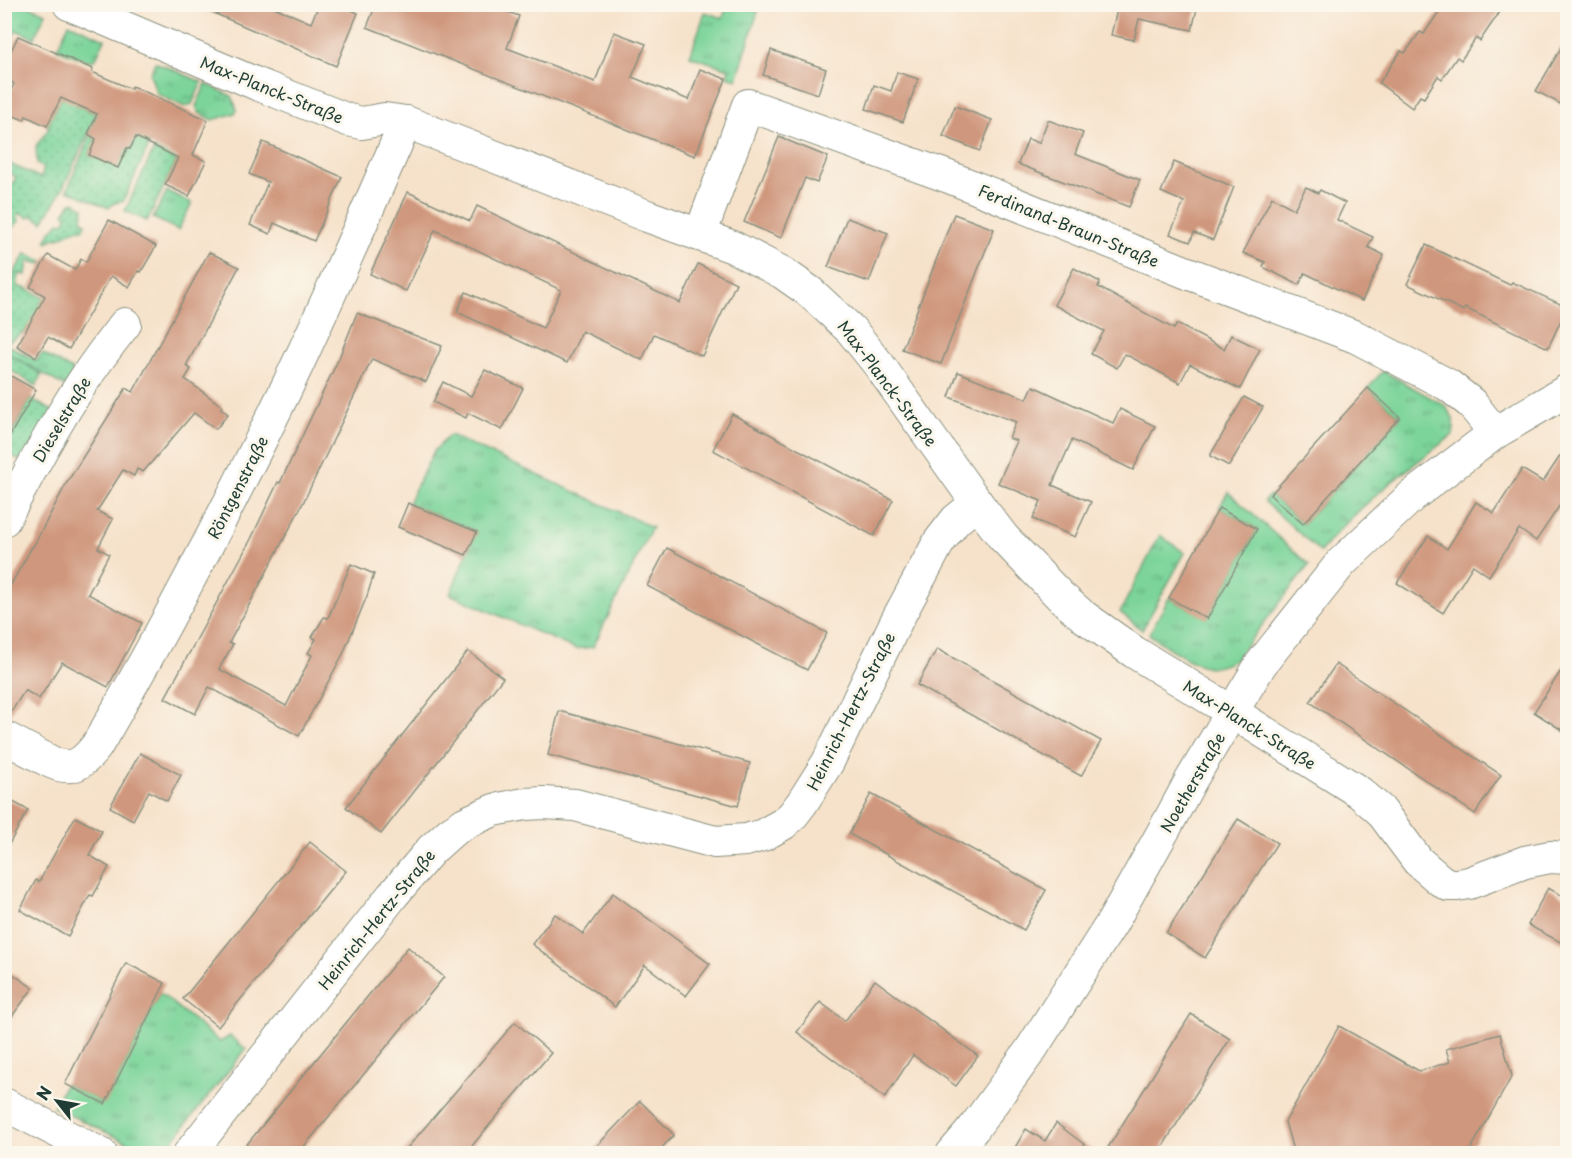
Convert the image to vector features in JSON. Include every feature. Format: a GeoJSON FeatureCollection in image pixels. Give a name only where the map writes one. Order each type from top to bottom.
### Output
{"type":"FeatureCollection","features":[{"type":"Feature","properties":{"kind":"street","name":"Max-Planck-Straße"},"geometry":{"type":"LineString","coordinates":[[69,4],[355,123],[385,118],[406,122],[615,204],[733,247],[761,260],[810,292],[851,330],[879,365],[1003,537],[1060,596],[1083,616],[1134,652],[1364,796],[1388,819],[1418,861],[1448,885],[1469,883],[1525,862],[1550,857],[1568,858]]}},
{"type":"Feature","properties":{"kind":"street","name":"Ferdinand-Braun-Straße"},"geometry":{"type":"LineString","coordinates":[[700,235],[748,105],[949,177],[1185,272],[1356,337],[1448,385],[1471,403],[1495,433]]}},
{"type":"Feature","properties":{"kind":"street","name":"Röntgenstraße"},"geometry":{"type":"LineString","coordinates":[[4,737],[59,766],[67,767],[83,761],[96,747],[169,620],[238,486],[302,355],[406,122]]}},
{"type":"Feature","properties":{"kind":"street","name":"Dieselstraße"},"geometry":{"type":"LineString","coordinates":[[4,520],[69,404],[125,324]]}},
{"type":"Feature","properties":{"kind":"street","name":"Noetherstraße"},"geometry":{"type":"LineString","coordinates":[[952,1154],[975,1128],[1030,1051],[1112,922],[1191,780],[1261,664],[1341,563],[1412,496],[1495,433],[1568,390]]}},
{"type":"Feature","properties":{"kind":"street","name":"Heinrich-Hertz-Straße"},"geometry":{"type":"LineString","coordinates":[[189,1154],[415,868],[437,844],[465,823],[494,810],[525,804],[544,804],[575,805],[715,842],[746,840],[764,835],[783,824],[802,803],[828,762],[897,620],[939,542],[956,520],[977,503]]}},
{"type":"Feature","properties":{"kind":"street"},"geometry":{"type":"LineString","coordinates":[[4,1104],[101,1154]]}},
{"type":"Feature","properties":{"kind":"green space"},"geometry":{"type":"Polygon","coordinates":[[[9,5],[26,5],[46,13],[34,38],[16,30],[5,53],[5,9],[9,5]]]}},
{"type":"Feature","properties":{"kind":"green space"},"geometry":{"type":"Polygon","coordinates":[[[727,5],[737,5],[758,11],[737,79],[727,76],[729,69],[690,56],[705,12],[723,18],[727,5]]]}},
{"type":"Feature","properties":{"kind":"green space"},"geometry":{"type":"Polygon","coordinates":[[[69,23],[105,39],[95,60],[87,61],[57,49],[69,23]]]}},
{"type":"Feature","properties":{"kind":"green space"},"geometry":{"type":"Polygon","coordinates":[[[155,62],[202,82],[192,104],[185,107],[157,94],[150,74],[155,62]]]}},
{"type":"Feature","properties":{"kind":"green space"},"geometry":{"type":"Polygon","coordinates":[[[206,84],[232,96],[237,110],[235,113],[213,120],[199,113],[196,106],[206,84]]]}},
{"type":"Feature","properties":{"kind":"green space"},"geometry":{"type":"Polygon","coordinates":[[[65,89],[80,95],[76,105],[97,114],[63,188],[43,222],[31,215],[29,218],[19,213],[19,222],[15,227],[5,226],[4,200],[16,177],[5,170],[5,162],[41,178],[44,168],[37,164],[36,146],[50,127],[47,126],[65,89]]]}},
{"type":"Feature","properties":{"kind":"green space"},"geometry":{"type":"Polygon","coordinates":[[[137,134],[151,141],[123,202],[112,204],[109,208],[67,190],[90,135],[97,138],[89,155],[117,167],[137,134]]]}},
{"type":"Feature","properties":{"kind":"green space"},"geometry":{"type":"Polygon","coordinates":[[[154,149],[177,160],[147,221],[125,211],[154,149]]]}},
{"type":"Feature","properties":{"kind":"green space"},"geometry":{"type":"Polygon","coordinates":[[[167,191],[192,203],[178,230],[153,218],[167,191]]]}},
{"type":"Feature","properties":{"kind":"green space"},"geometry":{"type":"Polygon","coordinates":[[[75,202],[84,208],[82,220],[86,223],[83,229],[73,230],[48,242],[46,240],[49,234],[59,222],[63,223],[66,220],[67,215],[64,213],[71,203],[75,202]]]}},
{"type":"Feature","properties":{"kind":"green space"},"geometry":{"type":"Polygon","coordinates":[[[26,253],[43,262],[41,264],[28,261],[26,275],[17,274],[19,276],[17,286],[28,289],[51,302],[24,332],[10,341],[5,338],[4,289],[26,253]]]}},
{"type":"Feature","properties":{"kind":"green space"},"geometry":{"type":"Polygon","coordinates":[[[10,346],[37,361],[42,353],[72,370],[74,378],[67,388],[6,352],[10,346]]]}},
{"type":"Feature","properties":{"kind":"green space"},"geometry":{"type":"Polygon","coordinates":[[[5,352],[42,374],[36,386],[5,367],[5,352]]]}},
{"type":"Feature","properties":{"kind":"green space"},"geometry":{"type":"Polygon","coordinates":[[[1383,371],[1444,405],[1453,419],[1453,435],[1366,504],[1320,552],[1264,501],[1270,495],[1303,524],[1400,417],[1368,388],[1383,371]]]}},
{"type":"Feature","properties":{"kind":"green space"},"geometry":{"type":"Polygon","coordinates":[[[31,399],[53,411],[23,462],[5,452],[5,446],[31,399]]]}},
{"type":"Feature","properties":{"kind":"green space"},"geometry":{"type":"Polygon","coordinates":[[[450,435],[652,527],[593,647],[575,649],[450,594],[476,532],[408,503],[434,451],[450,435]]]}},
{"type":"Feature","properties":{"kind":"green space"},"geometry":{"type":"Polygon","coordinates":[[[1228,492],[1309,565],[1235,660],[1212,667],[1188,659],[1149,634],[1169,598],[1207,618],[1257,529],[1219,508],[1228,492]]]}},
{"type":"Feature","properties":{"kind":"green space"},"geometry":{"type":"Polygon","coordinates":[[[1160,535],[1185,553],[1142,630],[1120,612],[1160,535]]]}},
{"type":"Feature","properties":{"kind":"green space"},"geometry":{"type":"Polygon","coordinates":[[[160,993],[220,1042],[230,1036],[246,1049],[171,1143],[151,1150],[137,1147],[53,1107],[65,1084],[105,1103],[160,993]]]}},
{"type":"Feature","properties":{"kind":"building"},"geometry":{"type":"Polygon","coordinates":[[[193,4],[267,4],[311,23],[319,4],[337,4],[358,13],[336,66],[193,4]]]}},
{"type":"Feature","properties":{"kind":"building"},"geometry":{"type":"Polygon","coordinates":[[[376,4],[511,4],[508,12],[519,16],[507,48],[595,82],[614,32],[646,44],[632,77],[689,100],[700,69],[726,79],[695,156],[367,27],[376,4]]]}},
{"type":"Feature","properties":{"kind":"building"},"geometry":{"type":"Polygon","coordinates":[[[1117,4],[1198,4],[1192,30],[1139,19],[1134,40],[1111,35],[1117,4]]]}},
{"type":"Feature","properties":{"kind":"building"},"geometry":{"type":"Polygon","coordinates":[[[1444,4],[1505,4],[1480,41],[1476,38],[1461,60],[1457,57],[1442,79],[1438,76],[1424,98],[1420,96],[1412,108],[1379,83],[1401,51],[1405,53],[1420,32],[1424,34],[1444,4]]]}},
{"type":"Feature","properties":{"kind":"building"},"geometry":{"type":"Polygon","coordinates":[[[18,36],[93,69],[92,72],[131,89],[132,86],[208,120],[193,155],[206,161],[189,196],[165,185],[178,158],[136,137],[130,149],[127,148],[118,168],[89,155],[96,139],[88,134],[97,114],[61,98],[47,126],[26,116],[24,120],[4,112],[4,106],[14,84],[4,76],[4,66],[18,36]]]}},
{"type":"Feature","properties":{"kind":"building"},"geometry":{"type":"Polygon","coordinates":[[[1568,36],[1568,108],[1536,91],[1568,36]]]}},
{"type":"Feature","properties":{"kind":"building"},"geometry":{"type":"Polygon","coordinates":[[[771,50],[826,69],[818,94],[763,75],[771,50]]]}},
{"type":"Feature","properties":{"kind":"building"},"geometry":{"type":"Polygon","coordinates":[[[897,72],[918,79],[903,122],[866,109],[874,85],[891,91],[897,72]]]}},
{"type":"Feature","properties":{"kind":"building"},"geometry":{"type":"Polygon","coordinates":[[[955,106],[992,120],[980,151],[943,136],[955,106]]]}},
{"type":"Feature","properties":{"kind":"building"},"geometry":{"type":"Polygon","coordinates":[[[1048,120],[1083,133],[1075,154],[1140,180],[1129,207],[1018,164],[1028,139],[1039,143],[1048,120]]]}},
{"type":"Feature","properties":{"kind":"building"},"geometry":{"type":"Polygon","coordinates":[[[779,137],[828,157],[817,183],[805,178],[781,238],[744,222],[779,137]]]}},
{"type":"Feature","properties":{"kind":"building"},"geometry":{"type":"Polygon","coordinates":[[[263,142],[342,177],[314,241],[274,223],[270,234],[250,225],[268,182],[249,174],[263,142]]]}},
{"type":"Feature","properties":{"kind":"building"},"geometry":{"type":"Polygon","coordinates":[[[1174,162],[1234,187],[1213,240],[1194,233],[1190,242],[1170,234],[1184,202],[1161,192],[1174,162]]]}},
{"type":"Feature","properties":{"kind":"building"},"geometry":{"type":"Polygon","coordinates":[[[1306,187],[1318,193],[1320,190],[1345,203],[1337,220],[1373,237],[1368,247],[1384,255],[1362,301],[1305,273],[1299,285],[1263,267],[1265,262],[1243,253],[1272,197],[1294,209],[1306,187]]]}},
{"type":"Feature","properties":{"kind":"building"},"geometry":{"type":"Polygon","coordinates":[[[408,192],[470,221],[477,206],[680,303],[698,264],[736,283],[702,356],[654,334],[642,360],[582,331],[567,363],[457,312],[466,292],[543,328],[561,290],[435,230],[406,291],[370,274],[408,192]]]}},
{"type":"Feature","properties":{"kind":"building"},"geometry":{"type":"Polygon","coordinates":[[[954,214],[994,229],[941,364],[902,349],[954,214]]]}},
{"type":"Feature","properties":{"kind":"building"},"geometry":{"type":"Polygon","coordinates":[[[847,218],[888,233],[869,282],[828,267],[847,218]]]}},
{"type":"Feature","properties":{"kind":"building"},"geometry":{"type":"Polygon","coordinates":[[[109,220],[156,246],[141,272],[138,271],[129,287],[111,276],[69,349],[48,337],[36,357],[17,346],[45,296],[30,287],[48,255],[75,270],[81,259],[86,262],[109,220]]]}},
{"type":"Feature","properties":{"kind":"building"},"geometry":{"type":"Polygon","coordinates":[[[1426,245],[1510,285],[1512,282],[1567,307],[1548,348],[1465,308],[1464,311],[1407,284],[1426,245]]]}},
{"type":"Feature","properties":{"kind":"building"},"geometry":{"type":"Polygon","coordinates":[[[209,252],[239,267],[186,366],[191,369],[185,379],[222,406],[221,408],[228,414],[216,429],[194,413],[143,472],[137,469],[134,476],[123,470],[97,511],[113,519],[98,548],[109,554],[88,594],[142,623],[108,687],[62,662],[39,699],[25,690],[6,720],[4,719],[4,597],[66,484],[126,388],[133,392],[209,252]]]}},
{"type":"Feature","properties":{"kind":"building"},"geometry":{"type":"Polygon","coordinates":[[[1074,268],[1100,282],[1098,287],[1174,329],[1177,324],[1224,349],[1231,335],[1260,349],[1240,389],[1190,364],[1180,383],[1125,354],[1117,368],[1091,354],[1104,331],[1054,305],[1074,268]]]}},
{"type":"Feature","properties":{"kind":"building"},"geometry":{"type":"Polygon","coordinates":[[[357,313],[442,346],[426,382],[372,359],[303,503],[229,643],[233,644],[219,669],[286,706],[312,655],[308,653],[316,639],[312,637],[324,617],[328,618],[351,564],[374,574],[367,596],[343,654],[299,736],[209,687],[195,714],[165,698],[251,539],[278,482],[280,483],[339,358],[357,313]]]}},
{"type":"Feature","properties":{"kind":"building"},"geometry":{"type":"Polygon","coordinates":[[[485,370],[523,388],[502,430],[468,413],[466,418],[433,402],[443,382],[471,396],[485,370]]]}},
{"type":"Feature","properties":{"kind":"building"},"geometry":{"type":"Polygon","coordinates":[[[4,372],[36,390],[4,446],[4,372]]]}},
{"type":"Feature","properties":{"kind":"building"},"geometry":{"type":"Polygon","coordinates":[[[958,372],[1027,399],[1033,386],[1113,423],[1120,409],[1155,426],[1133,470],[1072,440],[1052,485],[1091,502],[1075,537],[1033,519],[1041,501],[998,483],[1017,441],[1009,438],[1016,422],[949,397],[958,372]]]}},
{"type":"Feature","properties":{"kind":"building"},"geometry":{"type":"Polygon","coordinates":[[[1368,388],[1400,417],[1303,524],[1270,495],[1368,388]]]}},
{"type":"Feature","properties":{"kind":"building"},"geometry":{"type":"Polygon","coordinates":[[[1244,397],[1263,407],[1229,466],[1210,456],[1244,397]]]}},
{"type":"Feature","properties":{"kind":"building"},"geometry":{"type":"Polygon","coordinates":[[[732,414],[893,500],[874,536],[713,450],[732,414]]]}},
{"type":"Feature","properties":{"kind":"building"},"geometry":{"type":"Polygon","coordinates":[[[1568,444],[1568,493],[1536,541],[1519,529],[1489,576],[1473,565],[1443,613],[1397,583],[1428,536],[1447,549],[1476,502],[1494,513],[1522,469],[1543,482],[1568,444]]]}},
{"type":"Feature","properties":{"kind":"building"},"geometry":{"type":"Polygon","coordinates":[[[408,503],[477,532],[466,555],[398,527],[408,503]]]}},
{"type":"Feature","properties":{"kind":"building"},"geometry":{"type":"Polygon","coordinates":[[[1219,508],[1257,529],[1207,619],[1169,598],[1219,508]]]}},
{"type":"Feature","properties":{"kind":"building"},"geometry":{"type":"Polygon","coordinates":[[[667,548],[827,633],[807,670],[647,586],[667,548]]]}},
{"type":"Feature","properties":{"kind":"building"},"geometry":{"type":"Polygon","coordinates":[[[937,649],[1101,741],[1081,776],[917,685],[937,649]]]}},
{"type":"Feature","properties":{"kind":"building"},"geometry":{"type":"Polygon","coordinates":[[[468,651],[503,678],[381,834],[346,807],[468,651]]]}},
{"type":"Feature","properties":{"kind":"building"},"geometry":{"type":"Polygon","coordinates":[[[1568,660],[1568,734],[1534,712],[1568,660]]]}},
{"type":"Feature","properties":{"kind":"building"},"geometry":{"type":"Polygon","coordinates":[[[1336,664],[1501,775],[1475,814],[1310,702],[1336,664]]]}},
{"type":"Feature","properties":{"kind":"building"},"geometry":{"type":"Polygon","coordinates":[[[559,711],[750,763],[738,806],[548,755],[559,711]]]}},
{"type":"Feature","properties":{"kind":"building"},"geometry":{"type":"Polygon","coordinates":[[[140,753],[181,775],[167,801],[149,791],[133,820],[110,807],[140,753]]]}},
{"type":"Feature","properties":{"kind":"building"},"geometry":{"type":"Polygon","coordinates":[[[871,794],[1046,890],[1024,930],[849,834],[871,794]]]}},
{"type":"Feature","properties":{"kind":"building"},"geometry":{"type":"Polygon","coordinates":[[[4,797],[28,810],[4,853],[4,797]]]}},
{"type":"Feature","properties":{"kind":"building"},"geometry":{"type":"Polygon","coordinates":[[[75,817],[102,831],[89,855],[109,867],[93,896],[90,895],[68,936],[20,910],[36,880],[39,882],[75,817]]]}},
{"type":"Feature","properties":{"kind":"building"},"geometry":{"type":"Polygon","coordinates":[[[1238,819],[1277,843],[1205,958],[1166,933],[1238,819]]]}},
{"type":"Feature","properties":{"kind":"building"},"geometry":{"type":"Polygon","coordinates":[[[310,842],[346,871],[218,1027],[183,999],[310,842]]]}},
{"type":"Feature","properties":{"kind":"building"},"geometry":{"type":"Polygon","coordinates":[[[1548,888],[1568,899],[1568,946],[1528,925],[1548,888]]]}},
{"type":"Feature","properties":{"kind":"building"},"geometry":{"type":"Polygon","coordinates":[[[613,893],[710,964],[686,996],[645,965],[615,1007],[532,944],[555,914],[583,934],[613,893]]]}},
{"type":"Feature","properties":{"kind":"building"},"geometry":{"type":"Polygon","coordinates":[[[408,947],[444,977],[298,1154],[239,1154],[408,947]]]}},
{"type":"Feature","properties":{"kind":"building"},"geometry":{"type":"Polygon","coordinates":[[[126,963],[165,983],[105,1104],[65,1084],[126,963]]]}},
{"type":"Feature","properties":{"kind":"building"},"geometry":{"type":"Polygon","coordinates":[[[4,968],[33,988],[4,1027],[4,968]]]}},
{"type":"Feature","properties":{"kind":"building"},"geometry":{"type":"Polygon","coordinates":[[[875,980],[978,1056],[956,1086],[913,1055],[885,1098],[797,1032],[820,1002],[845,1021],[875,980]]]}},
{"type":"Feature","properties":{"kind":"building"},"geometry":{"type":"Polygon","coordinates":[[[1191,1014],[1230,1039],[1158,1154],[1104,1154],[1191,1014]]]}},
{"type":"Feature","properties":{"kind":"building"},"geometry":{"type":"Polygon","coordinates":[[[515,1022],[551,1053],[465,1154],[402,1154],[515,1022]]]}},
{"type":"Feature","properties":{"kind":"building"},"geometry":{"type":"Polygon","coordinates":[[[1339,1026],[1419,1071],[1450,1062],[1446,1049],[1500,1034],[1512,1076],[1468,1154],[1294,1154],[1285,1122],[1339,1026]]]}},
{"type":"Feature","properties":{"kind":"building"},"geometry":{"type":"Polygon","coordinates":[[[640,1101],[674,1135],[656,1154],[589,1154],[640,1101]]]}},
{"type":"Feature","properties":{"kind":"building"},"geometry":{"type":"Polygon","coordinates":[[[1056,1123],[1097,1154],[1011,1154],[1026,1129],[1045,1141],[1056,1123]]]}}]}
